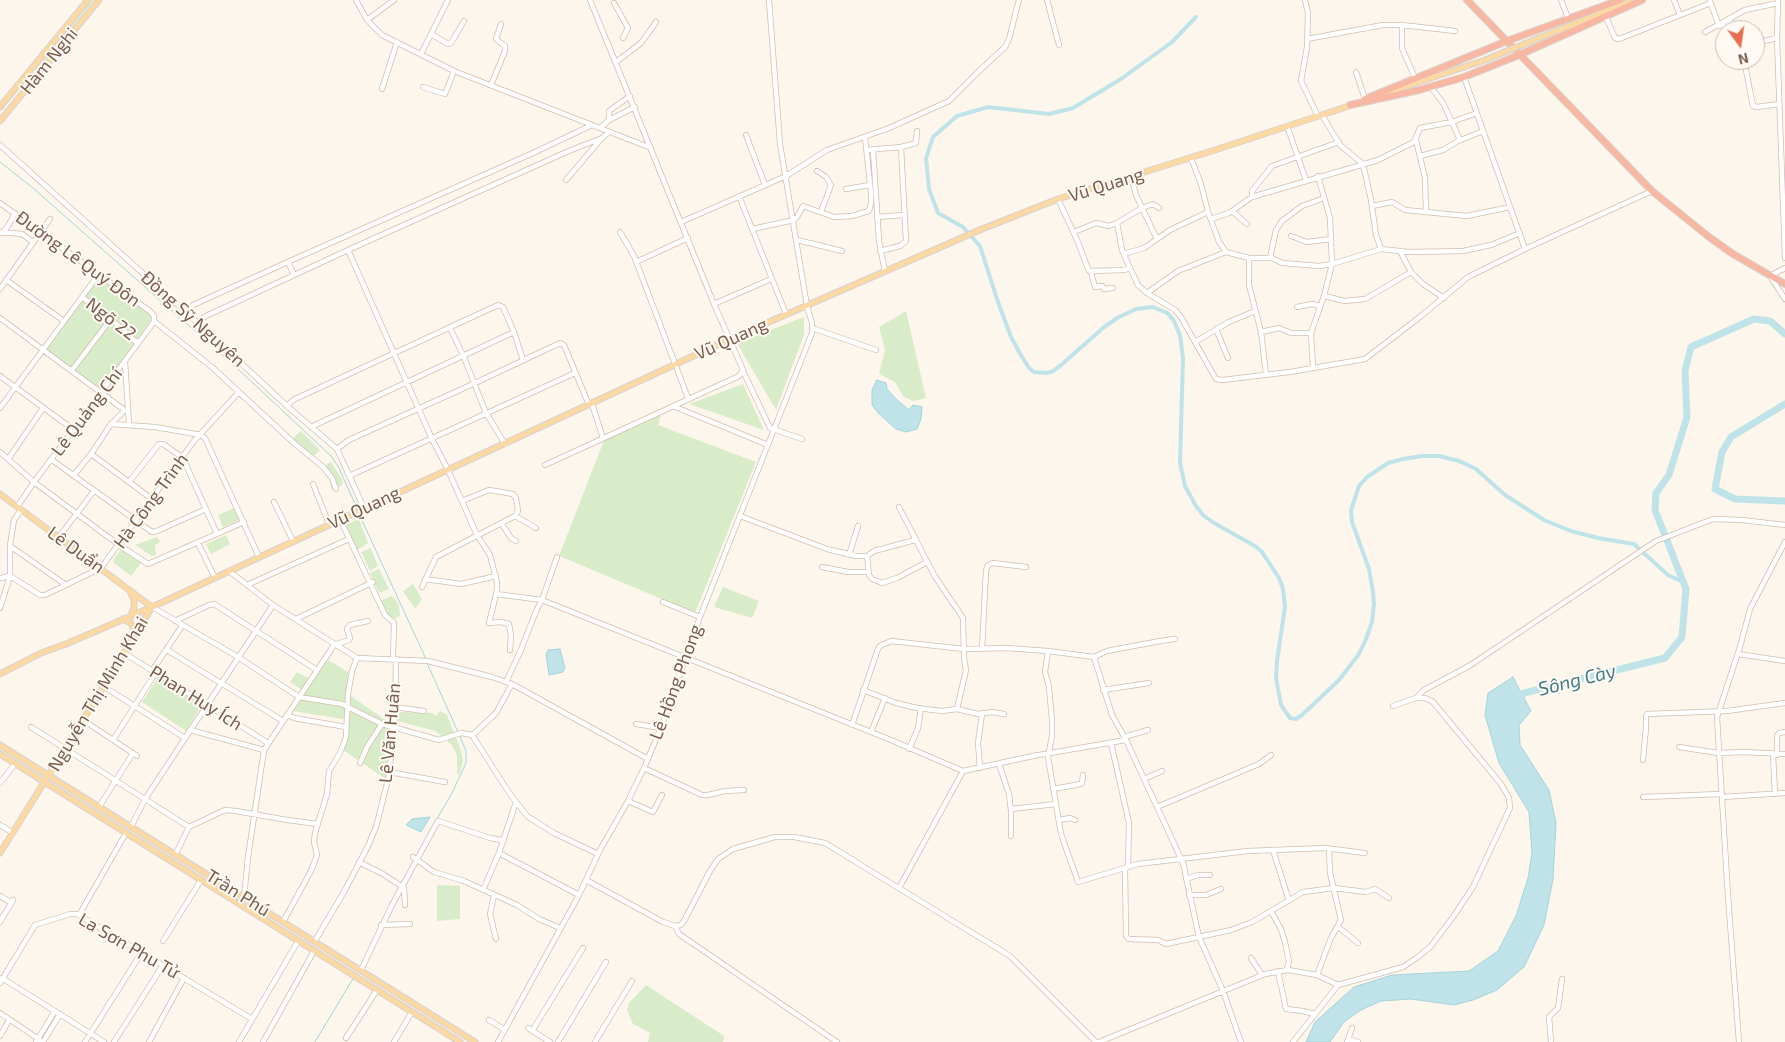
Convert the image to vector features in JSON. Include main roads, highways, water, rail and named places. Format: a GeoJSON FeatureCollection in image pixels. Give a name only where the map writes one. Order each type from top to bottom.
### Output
{"type":"FeatureCollection","features":[{"type":"Feature","properties":{"kind":"highway"},"geometry":{"type":"LineString","coordinates":[[1467,0],[1652,191],[1702,232],[1733,254],[1785,284]]}},
{"type":"Feature","properties":{"kind":"highway"},"geometry":{"type":"LineString","coordinates":[[1350,105],[1506,41],[1568,18],[1599,3],[1620,0]]}},
{"type":"Feature","properties":{"kind":"highway"},"geometry":{"type":"LineString","coordinates":[[1350,105],[1431,87],[1464,77],[1519,55],[1642,0]]}},
{"type":"Feature","properties":{"kind":"main road","name":"Hàm Nghi"},"geometry":{"type":"LineString","coordinates":[[0,107],[88,0]]}},
{"type":"Feature","properties":{"kind":"main road","name":"Hàm Nghi"},"geometry":{"type":"LineString","coordinates":[[0,121],[99,0]]}},
{"type":"Feature","properties":{"kind":"main road","name":"Vũ Quang"},"geometry":{"type":"LineString","coordinates":[[0,674],[41,653],[152,607],[730,339],[960,238],[1058,200],[1485,60],[1634,0]]}},
{"type":"Feature","properties":{"kind":"main road","name":"Lê Duẩn"},"geometry":{"type":"LineString","coordinates":[[0,494],[152,607]]}},
{"type":"Feature","properties":{"kind":"main road"},"geometry":{"type":"LineString","coordinates":[[126,587],[134,600],[134,608],[131,615]]}},
{"type":"Feature","properties":{"kind":"main road","name":"Nguyễn Thị Minh Khai"},"geometry":{"type":"LineString","coordinates":[[0,853],[152,607]]}},
{"type":"Feature","properties":{"kind":"main road"},"geometry":{"type":"LineString","coordinates":[[123,618],[131,623],[134,637]]}},
{"type":"Feature","properties":{"kind":"main road","name":"Trần Phú"},"geometry":{"type":"LineString","coordinates":[[0,745],[475,1042]]}},
{"type":"Feature","properties":{"kind":"main road","name":"Trần Phú"},"geometry":{"type":"LineString","coordinates":[[0,754],[457,1041]]}},
{"type":"Feature","properties":{"kind":"water"},"geometry":{"type":"Polygon","coordinates":[[[877,380],[886,383],[887,389],[909,410],[913,405],[922,407],[921,419],[917,429],[906,432],[896,429],[879,414],[872,405],[872,390],[877,380]]]}},
{"type":"Feature","properties":{"kind":"water"},"geometry":{"type":"Polygon","coordinates":[[[560,649],[565,668],[563,672],[549,675],[546,654],[548,650],[560,649]]]}},
{"type":"Feature","properties":{"kind":"water"},"geometry":{"type":"Polygon","coordinates":[[[1513,677],[1531,711],[1519,725],[1520,745],[1549,790],[1556,823],[1553,879],[1544,925],[1524,967],[1497,990],[1473,1000],[1454,1005],[1411,999],[1381,1001],[1361,1010],[1344,1022],[1330,1042],[1306,1042],[1315,1022],[1354,987],[1392,975],[1469,971],[1498,951],[1516,916],[1528,878],[1532,853],[1529,812],[1499,763],[1485,715],[1488,693],[1513,677]]]}},
{"type":"Feature","properties":{"kind":"water"},"geometry":{"type":"Polygon","coordinates":[[[430,817],[421,832],[406,825],[412,819],[430,817]]]}},
{"type":"Feature","properties":{"kind":"waterway"},"geometry":{"type":"LineString","coordinates":[[1196,17],[1172,42],[1121,79],[1073,108],[1049,114],[988,107],[957,116],[933,137],[926,158],[929,189],[938,213],[963,227],[980,246],[1011,337],[1029,368],[1034,372],[1047,373],[1053,371],[1103,328],[1117,318],[1136,309],[1153,307],[1167,313],[1173,319],[1180,335],[1183,358],[1180,463],[1185,486],[1203,515],[1255,546],[1262,552],[1279,578],[1283,589],[1285,607],[1276,678],[1281,705],[1290,718],[1296,719],[1302,715],[1339,680],[1359,654],[1366,639],[1372,622],[1373,592],[1369,569],[1352,522],[1351,510],[1359,486],[1367,477],[1388,463],[1422,456],[1439,456],[1459,461],[1476,469],[1505,495],[1544,520],[1571,531],[1634,544],[1668,575],[1683,582]]}},
{"type":"Feature","properties":{"kind":"waterway"},"geometry":{"type":"LineString","coordinates":[[0,162],[33,188],[239,370],[331,456],[338,466],[355,504]]}},
{"type":"Feature","properties":{"kind":"waterway","name":"Sông Cày"},"geometry":{"type":"LineString","coordinates":[[1517,702],[1524,693],[1665,658],[1682,637],[1686,589],[1655,510],[1656,493],[1669,475],[1687,417],[1685,371],[1691,347],[1754,319],[1770,321],[1785,334]]}},
{"type":"Feature","properties":{"kind":"waterway","name":"Sông Cày"},"geometry":{"type":"LineString","coordinates":[[1785,404],[1731,437],[1722,452],[1715,489],[1735,499],[1785,501]]}},
{"type":"Feature","properties":{"kind":"waterway"},"geometry":{"type":"LineString","coordinates":[[360,516],[426,659]]}},
{"type":"Feature","properties":{"kind":"waterway"},"geometry":{"type":"LineString","coordinates":[[427,663],[458,732]]}},
{"type":"Feature","properties":{"kind":"waterway"},"geometry":{"type":"LineString","coordinates":[[437,819],[466,763],[466,751],[460,736]]}},
{"type":"Feature","properties":{"kind":"waterway"},"geometry":{"type":"LineString","coordinates":[[315,1042],[354,977]]}}]}
